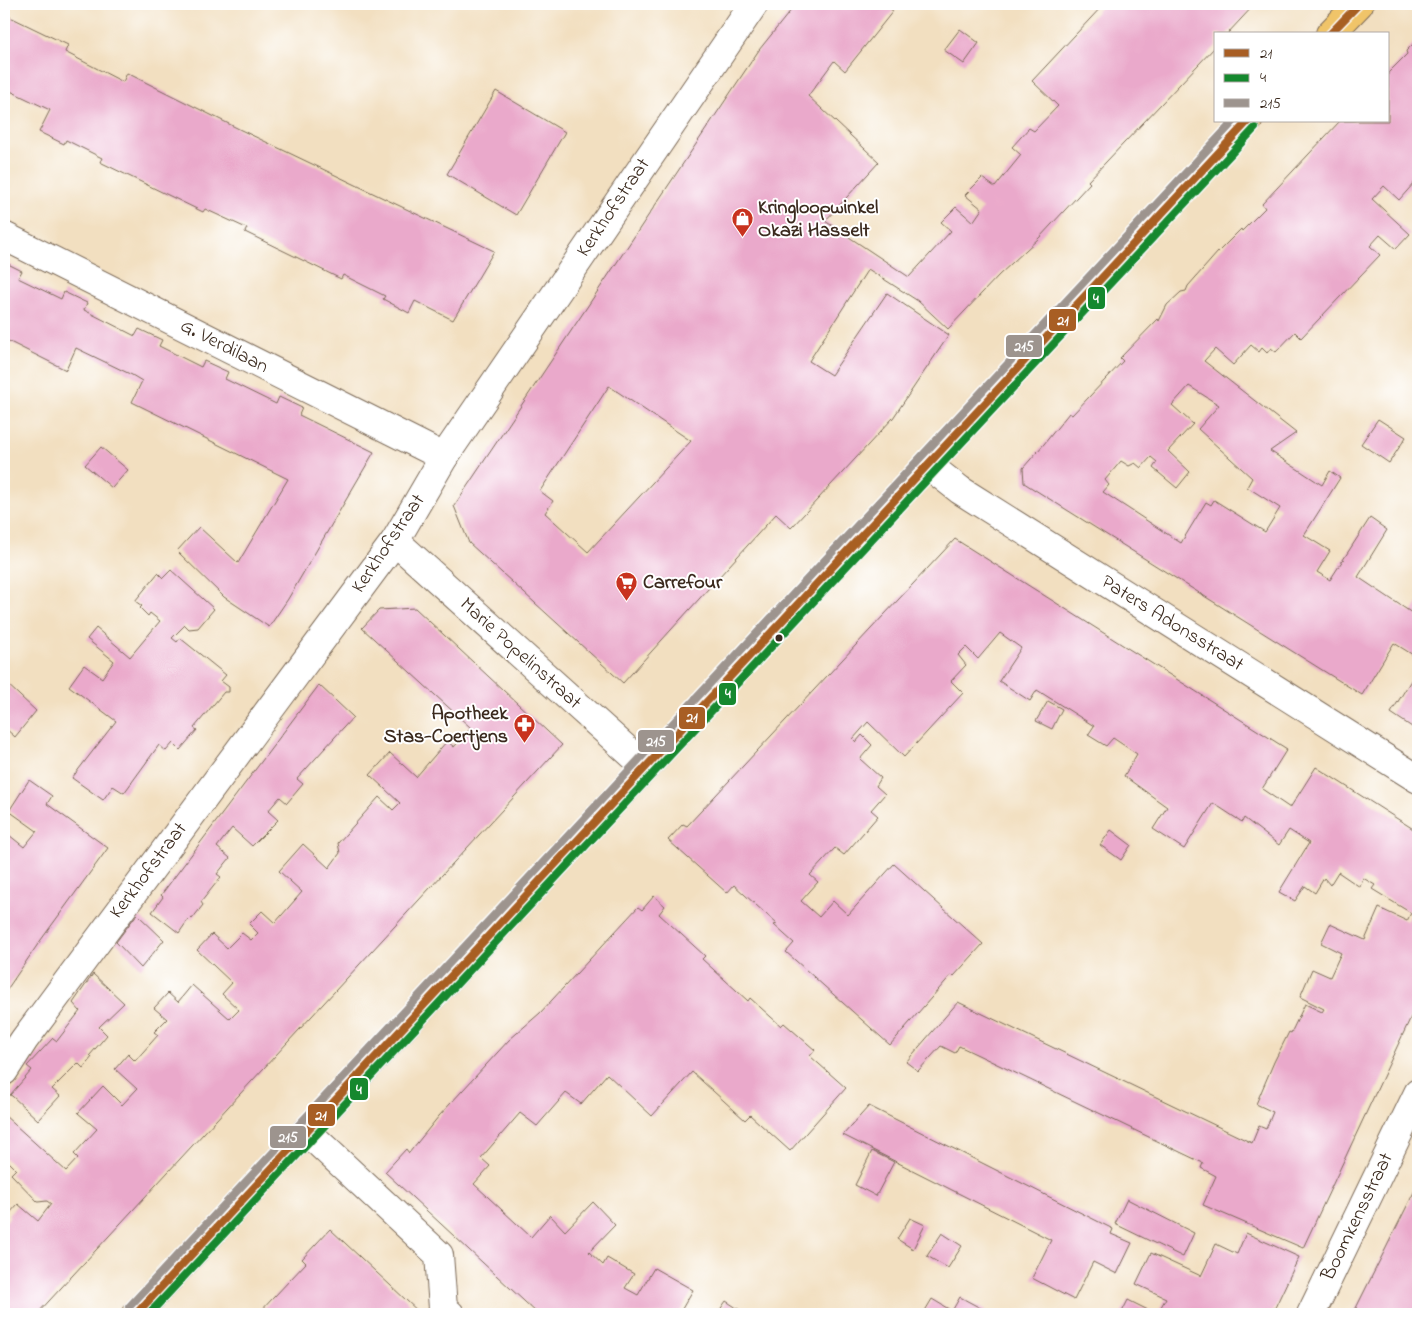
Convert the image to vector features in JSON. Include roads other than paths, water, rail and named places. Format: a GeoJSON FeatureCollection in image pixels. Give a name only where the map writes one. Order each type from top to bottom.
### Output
{"type":"FeatureCollection","features":[{"type":"Feature","properties":{"kind":"main road"},"geometry":{"type":"LineString","coordinates":[[1332,32],[1359,4]]}},
{"type":"Feature","properties":{"kind":"main road"},"geometry":{"type":"LineString","coordinates":[[136,1314],[1247,122]]}},
{"type":"Feature","properties":{"kind":"street","name":"Kerkhofstraat"},"geometry":{"type":"LineString","coordinates":[[4,1071],[24,1040],[395,541],[444,457],[754,4]]}},
{"type":"Feature","properties":{"kind":"street","name":"G. Verdilaan"},"geometry":{"type":"LineString","coordinates":[[4,236],[444,457]]}},
{"type":"Feature","properties":{"kind":"street","name":"Paters Adonsstraat"},"geometry":{"type":"LineString","coordinates":[[928,465],[960,490],[1418,779]]}},
{"type":"Feature","properties":{"kind":"street","name":"Marie Popelinstraat"},"geometry":{"type":"LineString","coordinates":[[395,541],[646,767]]}},
{"type":"Feature","properties":{"kind":"street","name":"Boomkensstraat"},"geometry":{"type":"LineString","coordinates":[[1311,1314],[1418,1093]]}},
{"type":"Feature","properties":{"kind":"street"},"geometry":{"type":"LineString","coordinates":[[306,1131],[439,1255],[443,1308],[450,1314]]}},
{"type":"Feature","properties":{"kind":"place","name":"Kringloopwinkel Okazi Hasselt"},"geometry":{"type":"Point","coordinates":[742,238]}},
{"type":"Feature","properties":{"kind":"place","name":"Carrefour"},"geometry":{"type":"Point","coordinates":[627,602]}},
{"type":"Feature","properties":{"kind":"place","name":"Apotheek Stas-Coertjens"},"geometry":{"type":"Point","coordinates":[524,744]}}]}
